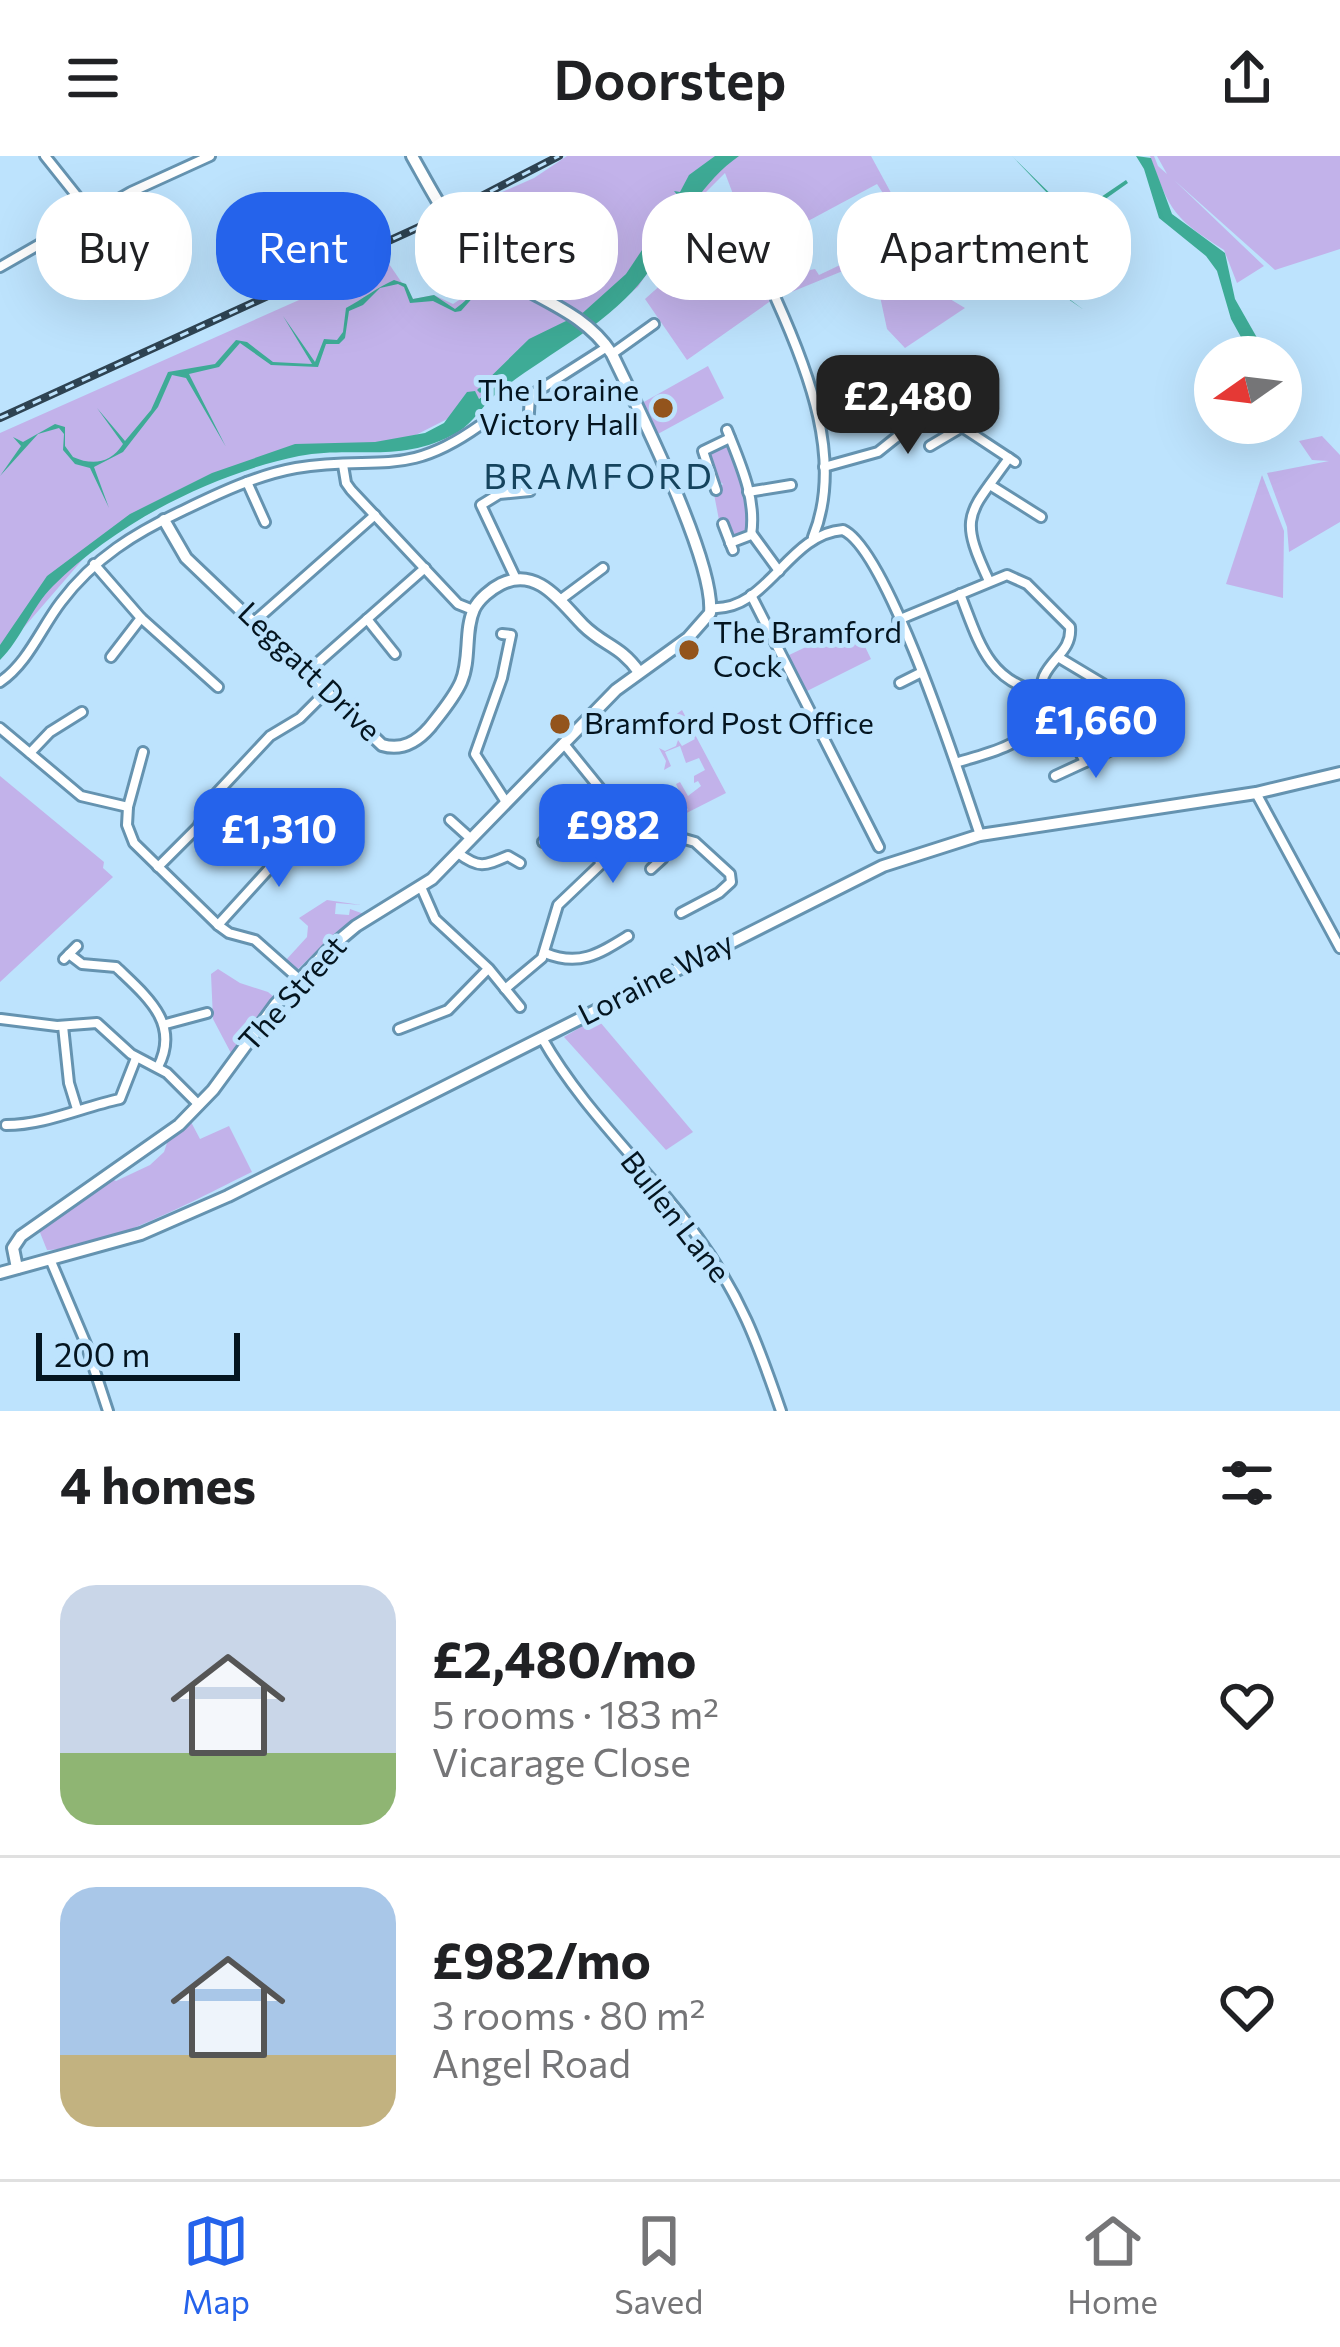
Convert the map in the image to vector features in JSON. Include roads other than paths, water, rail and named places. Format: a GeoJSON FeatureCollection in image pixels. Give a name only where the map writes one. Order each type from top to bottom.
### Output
{"type":"FeatureCollection","features":[{"type":"Feature","properties":{"kind":"main road"},"geometry":{"type":"LineString","coordinates":[[412,156],[439,203],[489,266],[571,313],[609,350],[668,476],[711,608]]}},
{"type":"Feature","properties":{"kind":"main road","name":"Leggatt Drive"},"geometry":{"type":"LineString","coordinates":[[164,520],[186,559],[382,745],[404,746],[416,740],[461,683],[473,610]]}},
{"type":"Feature","properties":{"kind":"main road"},"geometry":{"type":"LineString","coordinates":[[473,610],[495,587],[516,580],[542,585],[590,632],[624,652],[639,672]]}},
{"type":"Feature","properties":{"kind":"main road","name":"The Street"},"geometry":{"type":"LineString","coordinates":[[16,1268],[14,1245],[25,1232],[127,1165],[199,1105],[265,1018],[343,936],[421,887],[639,672],[691,636],[711,608]]}},
{"type":"Feature","properties":{"kind":"main road","name":"Loraine Way"},"geometry":{"type":"LineString","coordinates":[[0,1273],[141,1234],[228,1196],[850,882],[980,835],[1256,793],[1340,773]]}},
{"type":"Feature","properties":{"kind":"street"},"geometry":{"type":"LineString","coordinates":[[45,156],[74,192]]}},
{"type":"Feature","properties":{"kind":"street"},"geometry":{"type":"LineString","coordinates":[[137,192],[210,156]]}},
{"type":"Feature","properties":{"kind":"street"},"geometry":{"type":"LineString","coordinates":[[0,267],[36,246]]}},
{"type":"Feature","properties":{"kind":"street"},"geometry":{"type":"LineString","coordinates":[[711,608],[731,607],[751,595],[813,539],[823,513],[827,493],[812,390],[776,300]]}},
{"type":"Feature","properties":{"kind":"street"},"geometry":{"type":"LineString","coordinates":[[524,422],[530,396],[653,324]]}},
{"type":"Feature","properties":{"kind":"street"},"geometry":{"type":"LineString","coordinates":[[824,467],[878,452],[908,428],[912,418],[898,397]]}},
{"type":"Feature","properties":{"kind":"street"},"geometry":{"type":"LineString","coordinates":[[0,682],[21,662],[56,608],[94,564],[164,520],[247,482],[299,467],[411,461],[452,445],[479,426]]}},
{"type":"Feature","properties":{"kind":"street"},"geometry":{"type":"LineString","coordinates":[[930,446],[962,427],[1012,460],[971,515],[968,530],[989,581]]}},
{"type":"Feature","properties":{"kind":"street"},"geometry":{"type":"LineString","coordinates":[[716,490],[703,453],[728,434],[748,492],[752,534],[779,571]]}},
{"type":"Feature","properties":{"kind":"street"},"geometry":{"type":"LineString","coordinates":[[344,465],[346,483],[458,604],[473,610]]}},
{"type":"Feature","properties":{"kind":"street"},"geometry":{"type":"LineString","coordinates":[[247,482],[265,522]]}},
{"type":"Feature","properties":{"kind":"street"},"geometry":{"type":"LineString","coordinates":[[748,492],[791,484]]}},
{"type":"Feature","properties":{"kind":"street"},"geometry":{"type":"LineString","coordinates":[[990,485],[1041,518]]}},
{"type":"Feature","properties":{"kind":"street"},"geometry":{"type":"LineString","coordinates":[[470,510],[499,494],[530,490]]}},
{"type":"Feature","properties":{"kind":"street"},"geometry":{"type":"LineString","coordinates":[[481,505],[516,580]]}},
{"type":"Feature","properties":{"kind":"street"},"geometry":{"type":"LineString","coordinates":[[823,513],[862,544],[921,673],[980,835]]}},
{"type":"Feature","properties":{"kind":"street"},"geometry":{"type":"LineString","coordinates":[[255,621],[375,515]]}},
{"type":"Feature","properties":{"kind":"street"},"geometry":{"type":"LineString","coordinates":[[723,524],[732,546],[752,534]]}},
{"type":"Feature","properties":{"kind":"street"},"geometry":{"type":"LineString","coordinates":[[813,539],[843,530]]}},
{"type":"Feature","properties":{"kind":"street"},"geometry":{"type":"LineString","coordinates":[[94,564],[141,618],[218,687]]}},
{"type":"Feature","properties":{"kind":"street"},"geometry":{"type":"LineString","coordinates":[[306,673],[425,568]]}},
{"type":"Feature","properties":{"kind":"street"},"geometry":{"type":"LineString","coordinates":[[560,600],[603,568]]}},
{"type":"Feature","properties":{"kind":"street"},"geometry":{"type":"LineString","coordinates":[[898,620],[1004,575],[1018,578],[1066,618],[1071,636],[1045,675],[1038,711],[1018,740],[956,763]]}},
{"type":"Feature","properties":{"kind":"street"},"geometry":{"type":"LineString","coordinates":[[960,594],[993,669],[1040,692]]}},
{"type":"Feature","properties":{"kind":"street"},"geometry":{"type":"LineString","coordinates":[[751,595],[873,842]]}},
{"type":"Feature","properties":{"kind":"street"},"geometry":{"type":"LineString","coordinates":[[111,657],[141,618]]}},
{"type":"Feature","properties":{"kind":"street"},"geometry":{"type":"LineString","coordinates":[[367,619],[395,654]]}},
{"type":"Feature","properties":{"kind":"street"},"geometry":{"type":"LineString","coordinates":[[502,634],[511,635],[505,662],[475,754],[506,802]]}},
{"type":"Feature","properties":{"kind":"street"},"geometry":{"type":"LineString","coordinates":[[1058,657],[1103,684],[1120,712]]}},
{"type":"Feature","properties":{"kind":"street"},"geometry":{"type":"LineString","coordinates":[[900,683],[921,673]]}},
{"type":"Feature","properties":{"kind":"street"},"geometry":{"type":"LineString","coordinates":[[158,867],[198,827],[212,798],[270,736],[300,718],[326,692]]}},
{"type":"Feature","properties":{"kind":"street"},"geometry":{"type":"LineString","coordinates":[[1038,711],[1058,718],[1071,730],[1085,762]]}},
{"type":"Feature","properties":{"kind":"street"},"geometry":{"type":"LineString","coordinates":[[30,754],[50,732],[82,712]]}},
{"type":"Feature","properties":{"kind":"street"},"geometry":{"type":"LineString","coordinates":[[0,728],[81,796],[128,807]]}},
{"type":"Feature","properties":{"kind":"street"},"geometry":{"type":"LineString","coordinates":[[564,744],[618,813],[635,826],[695,842],[731,879],[719,893],[680,914]]}},
{"type":"Feature","properties":{"kind":"street"},"geometry":{"type":"LineString","coordinates":[[1055,776],[1118,747]]}},
{"type":"Feature","properties":{"kind":"street"},"geometry":{"type":"LineString","coordinates":[[143,752],[128,807],[132,840],[218,925],[251,937],[299,979]]}},
{"type":"Feature","properties":{"kind":"street"},"geometry":{"type":"LineString","coordinates":[[1256,793],[1340,948]]}},
{"type":"Feature","properties":{"kind":"street"},"geometry":{"type":"LineString","coordinates":[[451,820],[470,838]]}},
{"type":"Feature","properties":{"kind":"street"},"geometry":{"type":"LineString","coordinates":[[505,988],[545,952],[558,905],[597,871],[601,858],[575,826],[560,828],[543,842]]}},
{"type":"Feature","properties":{"kind":"street"},"geometry":{"type":"LineString","coordinates":[[627,845],[635,826]]}},
{"type":"Feature","properties":{"kind":"street"},"geometry":{"type":"LineString","coordinates":[[218,925],[307,827]]}},
{"type":"Feature","properties":{"kind":"street"},"geometry":{"type":"LineString","coordinates":[[651,868],[663,859],[666,834]]}},
{"type":"Feature","properties":{"kind":"street"},"geometry":{"type":"LineString","coordinates":[[458,853],[476,866],[498,868],[508,856],[520,863]]}},
{"type":"Feature","properties":{"kind":"street"},"geometry":{"type":"LineString","coordinates":[[421,887],[435,920],[488,969],[520,1007]]}},
{"type":"Feature","properties":{"kind":"street"},"geometry":{"type":"LineString","coordinates":[[545,952],[580,960],[628,936]]}},
{"type":"Feature","properties":{"kind":"street"},"geometry":{"type":"LineString","coordinates":[[70,953],[80,963],[108,964],[119,970],[166,1024],[167,1044],[158,1067]]}},
{"type":"Feature","properties":{"kind":"street"},"geometry":{"type":"LineString","coordinates":[[399,1029],[448,1010],[488,969]]}},
{"type":"Feature","properties":{"kind":"street"},"geometry":{"type":"LineString","coordinates":[[166,1024],[207,1012]]}},
{"type":"Feature","properties":{"kind":"street"},"geometry":{"type":"LineString","coordinates":[[1,1019],[63,1026],[98,1023],[136,1058],[158,1067],[199,1105]]}},
{"type":"Feature","properties":{"kind":"street"},"geometry":{"type":"LineString","coordinates":[[63,1026],[77,1109]]}},
{"type":"Feature","properties":{"kind":"street","name":"Bullen Lane"},"geometry":{"type":"LineString","coordinates":[[542,1038],[596,1118],[685,1220],[728,1283],[757,1337],[781,1411]]}},
{"type":"Feature","properties":{"kind":"street"},"geometry":{"type":"LineString","coordinates":[[6,1125],[38,1123],[122,1098],[136,1058]]}},
{"type":"Feature","properties":{"kind":"street"},"geometry":{"type":"LineString","coordinates":[[50,1259],[108,1411]]}},
{"type":"Feature","properties":{"kind":"railway"},"geometry":{"type":"LineString","coordinates":[[0,418],[439,218],[559,156]]}},
{"type":"Feature","properties":{"kind":"place","name":"The Loraine Victory Hall"},"geometry":{"type":"Point","coordinates":[663,408]}},
{"type":"Feature","properties":{"kind":"place","name":"The Bramford Cock"},"geometry":{"type":"Point","coordinates":[689,650]}},
{"type":"Feature","properties":{"kind":"place","name":"Bramford Post Office"},"geometry":{"type":"Point","coordinates":[560,724]}},
{"type":"Feature","properties":{"kind":"district","name":"BRAMFORD"},"geometry":{"type":"Point","coordinates":[599,476]}}]}
